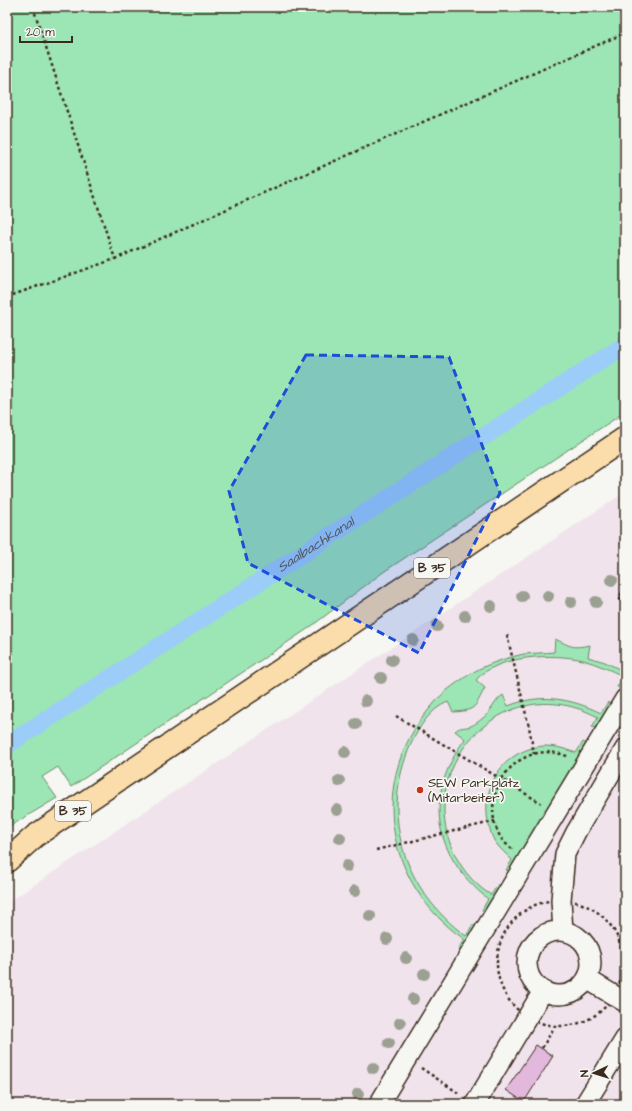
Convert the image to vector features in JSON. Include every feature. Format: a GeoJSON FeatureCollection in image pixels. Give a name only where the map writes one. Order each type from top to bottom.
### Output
{"type":"FeatureCollection","features":[{"type":"Feature","properties":{"kind":"main road","name":"B 35"},"geometry":{"type":"LineString","coordinates":[[7,850],[35,836],[625,438]]}},
{"type":"Feature","properties":{"kind":"main road","name":"B 35"},"geometry":{"type":"LineString","coordinates":[[7,861],[35,836]]}},
{"type":"Feature","properties":{"kind":"street"},"geometry":{"type":"LineString","coordinates":[[379,1104],[625,699]]}},
{"type":"Feature","properties":{"kind":"street"},"geometry":{"type":"LineString","coordinates":[[563,931],[561,900],[565,854],[576,832],[625,749]]}},
{"type":"Feature","properties":{"kind":"street"},"geometry":{"type":"LineString","coordinates":[[552,931],[563,931],[574,934],[582,940],[588,948],[591,959],[591,969],[587,979],[581,987],[563,995],[543,991],[535,984],[529,974],[527,964],[529,952],[534,943],[542,935],[552,931]]}},
{"type":"Feature","properties":{"kind":"street"},"geometry":{"type":"LineString","coordinates":[[587,979],[620,998]]}},
{"type":"Feature","properties":{"kind":"street"},"geometry":{"type":"LineString","coordinates":[[475,1104],[543,991]]}},
{"type":"Feature","properties":{"kind":"street"},"geometry":{"type":"LineString","coordinates":[[586,1104],[625,1039]]}},
{"type":"Feature","properties":{"kind":"path"},"geometry":{"type":"LineString","coordinates":[[33,7],[115,259]]}},
{"type":"Feature","properties":{"kind":"path"},"geometry":{"type":"LineString","coordinates":[[7,297],[115,259],[625,34]]}},
{"type":"Feature","properties":{"kind":"path"},"geometry":{"type":"LineString","coordinates":[[625,588],[619,598],[625,602]]}},
{"type":"Feature","properties":{"kind":"path"},"geometry":{"type":"LineString","coordinates":[[507,635],[534,754]]}},
{"type":"Feature","properties":{"kind":"path"},"geometry":{"type":"LineString","coordinates":[[396,716],[556,813]]}},
{"type":"Feature","properties":{"kind":"path"},"geometry":{"type":"LineString","coordinates":[[527,861],[502,839],[494,821],[493,801],[501,779],[517,762],[534,754],[551,752],[571,757],[585,764]]}},
{"type":"Feature","properties":{"kind":"path"},"geometry":{"type":"LineString","coordinates":[[376,850],[494,821]]}},
{"type":"Feature","properties":{"kind":"path"},"geometry":{"type":"LineString","coordinates":[[561,900],[580,903],[596,911],[610,924],[619,941],[623,959],[620,998],[603,1008],[589,1019],[573,1025],[555,1026],[541,1023],[527,1017],[512,1003],[501,986],[497,966],[499,945],[508,927],[523,912],[541,903],[561,900]]}},
{"type":"Feature","properties":{"kind":"path"},"geometry":{"type":"LineString","coordinates":[[542,1048],[555,1026]]}},
{"type":"Feature","properties":{"kind":"highlighted area"},"geometry":{"type":"Polygon","coordinates":[[[306,355],[449,357],[500,493],[419,653],[248,563],[229,491],[306,355]]]}},
{"type":"Feature","properties":{"kind":"shaded area"},"geometry":{"type":"Polygon","coordinates":[[[625,492],[625,1104],[7,1104],[7,903],[625,492]]]}},
{"type":"Feature","properties":{"kind":"green space"},"geometry":{"type":"Polygon","coordinates":[[[7,7],[625,7],[625,412],[382,573],[309,628],[71,787],[58,767],[42,777],[57,798],[7,828],[7,7]]]}},
{"type":"Feature","properties":{"kind":"green space"},"geometry":{"type":"Polygon","coordinates":[[[555,639],[571,646],[579,647],[590,645],[588,657],[605,662],[625,672],[625,680],[620,688],[617,687],[623,676],[583,660],[541,657],[526,658],[497,665],[485,672],[476,680],[485,688],[477,703],[471,709],[453,712],[448,702],[430,714],[421,725],[411,744],[402,771],[397,798],[398,824],[403,850],[413,874],[427,897],[445,917],[466,936],[473,924],[476,927],[461,951],[458,950],[464,939],[438,917],[417,890],[402,861],[394,830],[392,799],[398,767],[411,736],[433,705],[448,689],[473,672],[496,662],[524,654],[554,652],[555,639]]]}},
{"type":"Feature","properties":{"kind":"green space"},"geometry":{"type":"Polygon","coordinates":[[[503,695],[508,706],[532,700],[555,699],[578,704],[601,713],[608,702],[610,705],[595,728],[592,727],[598,717],[580,709],[553,704],[534,704],[525,706],[504,714],[485,725],[469,740],[457,758],[449,778],[444,800],[445,821],[453,851],[466,873],[491,895],[498,884],[500,886],[484,911],[482,910],[488,899],[469,882],[455,864],[445,844],[440,824],[439,804],[443,782],[452,761],[465,739],[455,731],[459,728],[471,726],[479,721],[489,712],[497,700],[503,695]]]}},
{"type":"Feature","properties":{"kind":"green space"},"geometry":{"type":"Polygon","coordinates":[[[583,742],[587,744],[510,871],[506,870],[512,860],[495,842],[488,822],[487,810],[490,788],[501,768],[518,754],[535,747],[553,746],[576,753],[583,742]]]}},
{"type":"Feature","properties":{"kind":"building"},"geometry":{"type":"Polygon","coordinates":[[[536,1045],[553,1056],[524,1102],[506,1090],[536,1045]]]}},
{"type":"Feature","properties":{"kind":"waterway","name":"Saalbachkanal"},"geometry":{"type":"LineString","coordinates":[[7,745],[625,345]]}},
{"type":"Feature","properties":{"kind":"place","name":"SEW Parkplatz (Mitarbeiter)"},"geometry":{"type":"Point","coordinates":[420,790]}}]}
